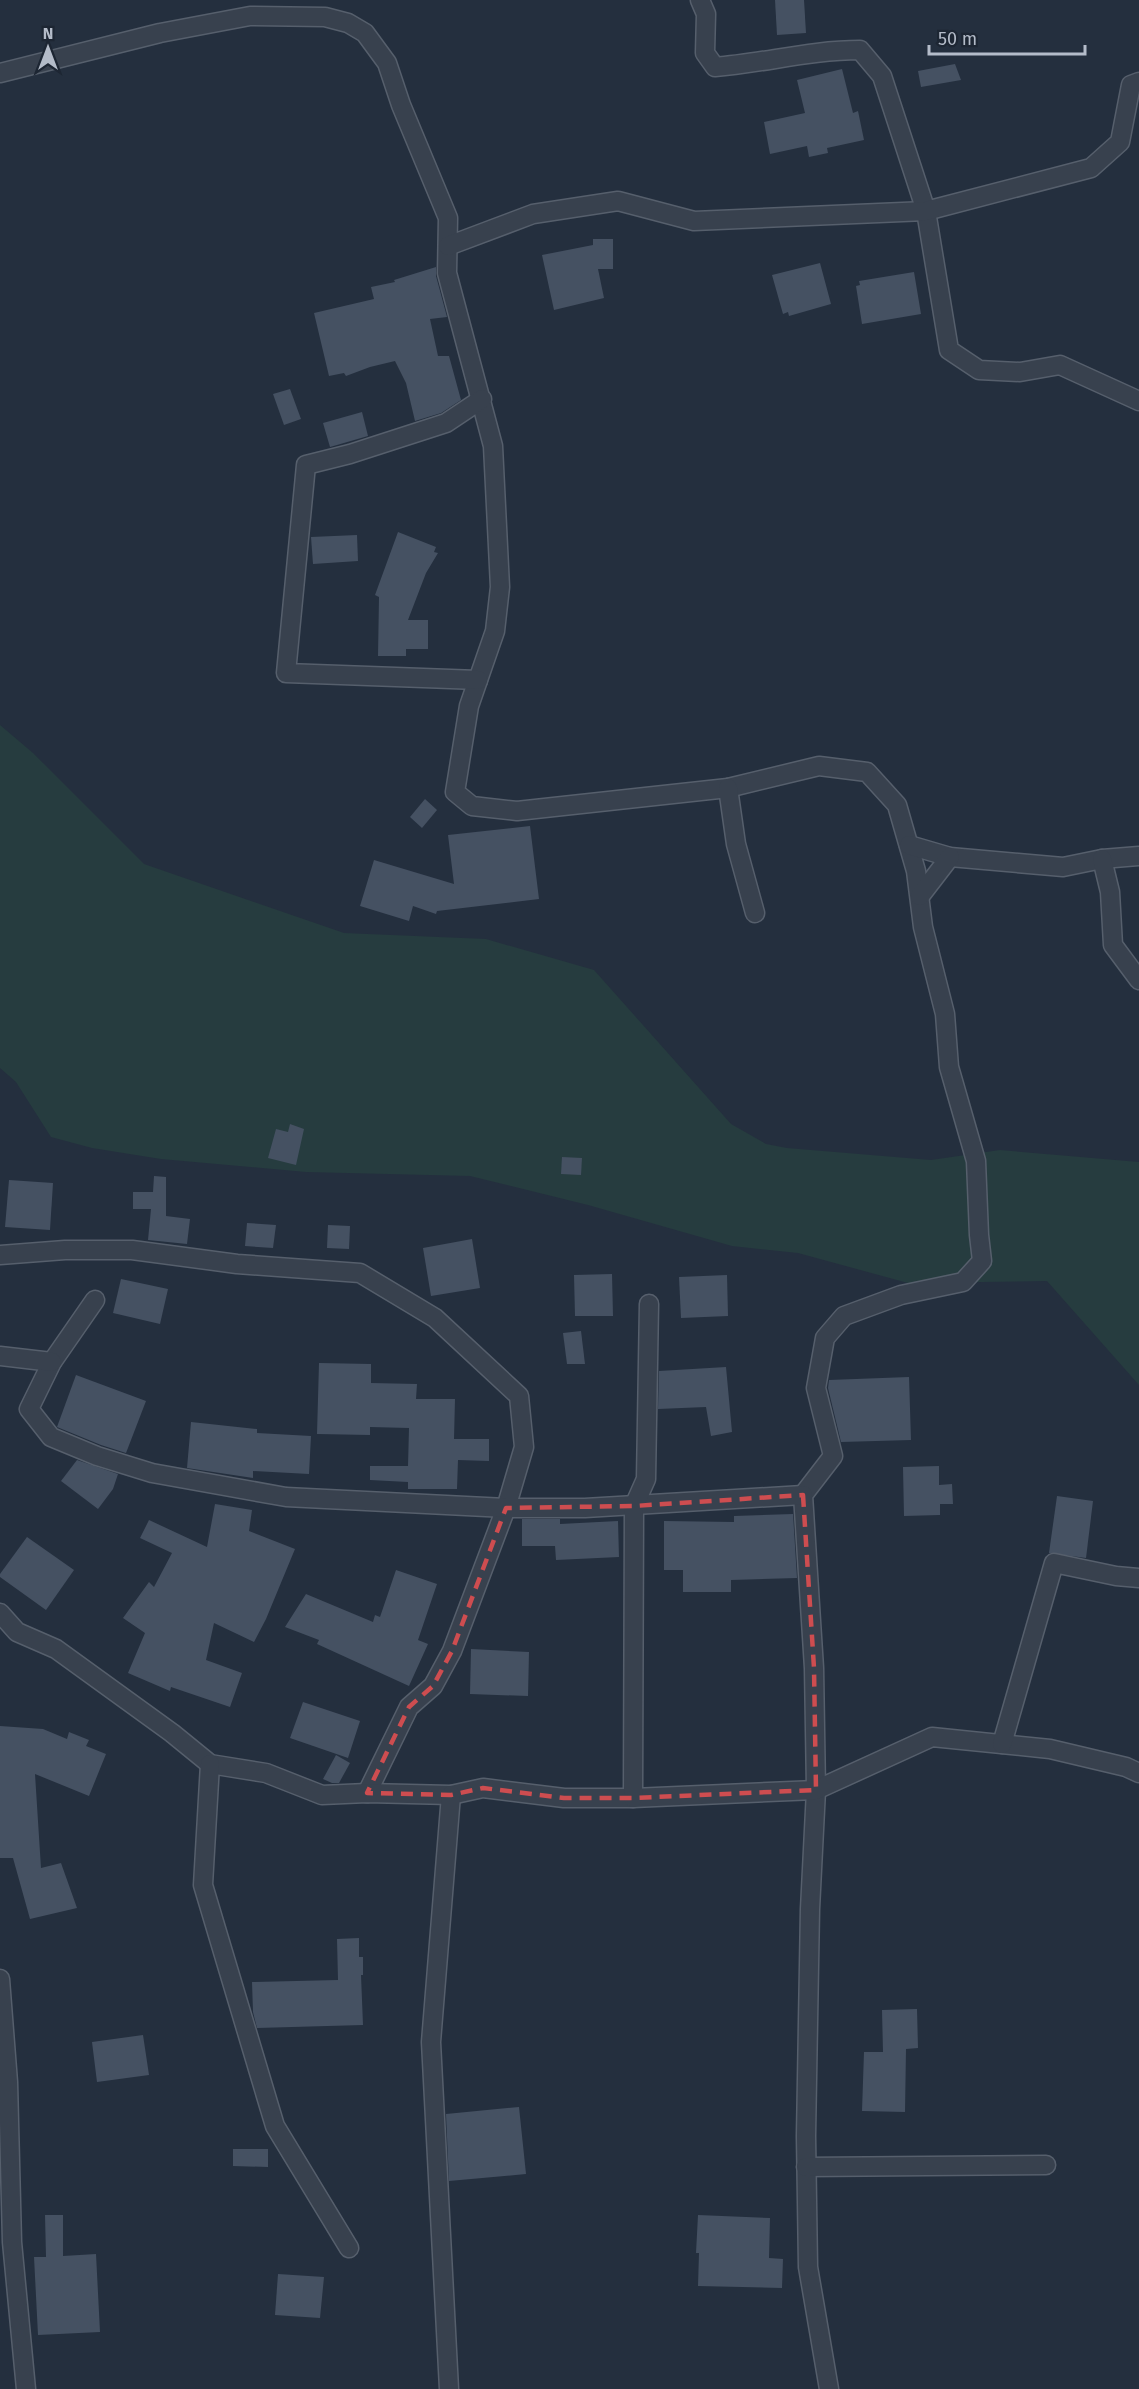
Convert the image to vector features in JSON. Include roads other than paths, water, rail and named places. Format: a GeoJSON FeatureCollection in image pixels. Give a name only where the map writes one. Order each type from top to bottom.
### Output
{"type":"FeatureCollection","features":[{"type":"Feature","properties":{"kind":"street"},"geometry":{"type":"LineString","coordinates":[[700,0],[706,14],[705,53],[715,67],[756,64],[828,50],[860,50],[882,76],[926,211],[949,350],[979,370],[1020,372],[1060,365],[1139,401]]}},
{"type":"Feature","properties":{"kind":"street"},"geometry":{"type":"LineString","coordinates":[[0,73],[160,33],[250,16],[325,17],[348,23],[365,33],[387,63],[401,105],[448,218],[447,273],[493,446],[500,587],[495,631],[469,706],[455,792],[472,806],[517,811],[728,788],[819,766],[867,772],[897,805],[909,845],[920,896],[923,927],[945,1014],[949,1067],[976,1161],[982,1261],[963,1282],[901,1295],[844,1316],[825,1338],[816,1388],[833,1456],[803,1495],[814,1668],[816,1790],[810,1909],[806,2167],[808,2267],[829,2389]]}},
{"type":"Feature","properties":{"kind":"street"},"geometry":{"type":"LineString","coordinates":[[448,246],[533,214],[618,201],[694,220],[926,211],[1091,168],[1120,142],[1131,85],[1139,82]]}},
{"type":"Feature","properties":{"kind":"street"},"geometry":{"type":"LineString","coordinates":[[478,680],[286,674],[306,465],[350,454],[446,423],[482,399]]}},
{"type":"Feature","properties":{"kind":"street"},"geometry":{"type":"LineString","coordinates":[[728,788],[736,844],[755,913]]}},
{"type":"Feature","properties":{"kind":"street"},"geometry":{"type":"LineString","coordinates":[[909,845],[950,857],[1064,867],[1139,856]]}},
{"type":"Feature","properties":{"kind":"street"},"geometry":{"type":"LineString","coordinates":[[920,896],[950,857]]}},
{"type":"Feature","properties":{"kind":"street"},"geometry":{"type":"LineString","coordinates":[[1102,860],[1110,891],[1113,945],[1139,980]]}},
{"type":"Feature","properties":{"kind":"street"},"geometry":{"type":"LineString","coordinates":[[0,1255],[65,1250],[132,1250],[237,1264],[360,1273],[435,1318],[519,1396],[524,1447],[506,1508],[452,1651],[433,1686],[409,1707],[367,1793]]}},
{"type":"Feature","properties":{"kind":"street"},"geometry":{"type":"LineString","coordinates":[[95,1300],[52,1362],[29,1409],[51,1437],[97,1456],[152,1473],[286,1497],[506,1508],[634,1506],[803,1495]]}},
{"type":"Feature","properties":{"kind":"street"},"geometry":{"type":"LineString","coordinates":[[633,1798],[634,1506],[646,1479],[649,1304]]}},
{"type":"Feature","properties":{"kind":"street"},"geometry":{"type":"LineString","coordinates":[[0,1356],[52,1362]]}},
{"type":"Feature","properties":{"kind":"street"},"geometry":{"type":"LineString","coordinates":[[1002,1744],[1054,1563],[1116,1576],[1139,1578]]}},
{"type":"Feature","properties":{"kind":"street"},"geometry":{"type":"LineString","coordinates":[[0,1613],[17,1632],[56,1649],[172,1733],[210,1764],[266,1773],[322,1795],[367,1793],[451,1795],[483,1788],[564,1798],[633,1798],[816,1790],[933,1737],[1050,1749],[1126,1767],[1139,1773]]}},
{"type":"Feature","properties":{"kind":"street"},"geometry":{"type":"LineString","coordinates":[[210,1764],[203,1886],[274,2126],[349,2248]]}},
{"type":"Feature","properties":{"kind":"street"},"geometry":{"type":"LineString","coordinates":[[449,2389],[432,2042],[451,1795]]}},
{"type":"Feature","properties":{"kind":"street"},"geometry":{"type":"LineString","coordinates":[[0,1979],[6,2243],[26,2389]]}},
{"type":"Feature","properties":{"kind":"street"},"geometry":{"type":"LineString","coordinates":[[806,2167],[1047,2164]]}}]}
